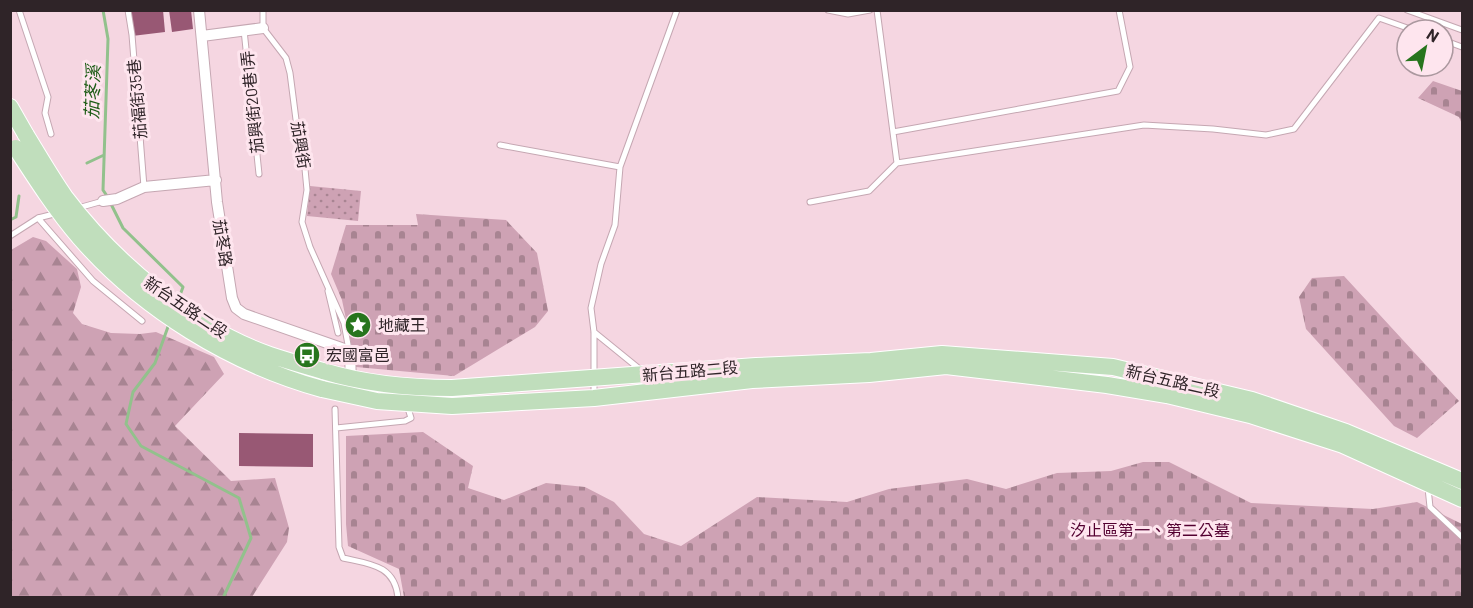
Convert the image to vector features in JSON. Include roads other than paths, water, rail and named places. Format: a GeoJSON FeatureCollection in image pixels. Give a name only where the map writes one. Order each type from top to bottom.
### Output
{"type":"FeatureCollection","features":[{"type":"Feature","properties":{"kind":"main road","name":"新台五路二段"},"geometry":{"type":"LineString","coordinates":[[10,107],[64,195],[100,238],[139,275],[182,308],[236,340],[269,355],[323,371],[351,388],[407,404],[452,406],[594,398],[652,383],[756,366],[871,361],[942,354],[1113,367],[1252,400],[1346,432],[1462,481]]}},
{"type":"Feature","properties":{"kind":"main road","name":"新台五路二段"},"geometry":{"type":"LineString","coordinates":[[10,139],[50,200],[79,237],[100,260],[142,297],[232,354],[276,374],[322,389],[452,388],[595,379],[652,383],[752,380],[868,374],[946,366],[1107,385],[1167,395],[1250,415],[1343,445],[1462,499]]}},
{"type":"Feature","properties":{"kind":"street","name":"茄苳路"},"geometry":{"type":"LineString","coordinates":[[199,10],[216,180],[232,298],[236,308],[244,314],[350,351]]}},
{"type":"Feature","properties":{"kind":"street"},"geometry":{"type":"LineString","coordinates":[[202,36],[263,28]]}},
{"type":"Feature","properties":{"kind":"street"},"geometry":{"type":"LineString","coordinates":[[103,201],[117,199],[144,187],[216,180]]}},
{"type":"Feature","properties":{"kind":"street"},"geometry":{"type":"LineString","coordinates":[[350,351],[351,388]]}},
{"type":"Feature","properties":{"kind":"lane"},"geometry":{"type":"LineString","coordinates":[[19,10],[48,97],[45,113],[51,134]]}},
{"type":"Feature","properties":{"kind":"lane","name":"茄福街35巷"},"geometry":{"type":"LineString","coordinates":[[128,10],[144,187]]}},
{"type":"Feature","properties":{"kind":"lane"},"geometry":{"type":"LineString","coordinates":[[262,10],[263,28]]}},
{"type":"Feature","properties":{"kind":"lane"},"geometry":{"type":"LineString","coordinates":[[594,398],[594,332],[591,308],[601,264],[615,225],[620,167],[677,10]]}},
{"type":"Feature","properties":{"kind":"lane"},"geometry":{"type":"LineString","coordinates":[[828,10],[848,14],[870,10]]}},
{"type":"Feature","properties":{"kind":"lane"},"geometry":{"type":"LineString","coordinates":[[877,10],[897,163]]}},
{"type":"Feature","properties":{"kind":"lane"},"geometry":{"type":"LineString","coordinates":[[893,132],[1118,91],[1130,67],[1119,10]]}},
{"type":"Feature","properties":{"kind":"lane"},"geometry":{"type":"LineString","coordinates":[[810,202],[869,191],[897,163],[1144,125],[1266,135],[1294,129],[1384,10]]}},
{"type":"Feature","properties":{"kind":"lane"},"geometry":{"type":"LineString","coordinates":[[1407,10],[1462,30]]}},
{"type":"Feature","properties":{"kind":"lane"},"geometry":{"type":"LineString","coordinates":[[1379,18],[1395,24]]}},
{"type":"Feature","properties":{"kind":"lane","name":"茄興街"},"geometry":{"type":"LineString","coordinates":[[263,28],[286,58],[307,190],[302,222],[310,248],[328,283],[344,323],[350,351]]}},
{"type":"Feature","properties":{"kind":"lane","name":"茄興街20巷1弄"},"geometry":{"type":"LineString","coordinates":[[244,30],[259,174]]}},
{"type":"Feature","properties":{"kind":"lane"},"geometry":{"type":"LineString","coordinates":[[500,145],[620,167]]}},
{"type":"Feature","properties":{"kind":"lane"},"geometry":{"type":"LineString","coordinates":[[10,236],[38,218],[103,201]]}},
{"type":"Feature","properties":{"kind":"lane"},"geometry":{"type":"LineString","coordinates":[[38,218],[93,281],[142,321]]}},
{"type":"Feature","properties":{"kind":"lane","name":"茄興街"},"geometry":{"type":"LineString","coordinates":[[328,283],[330,304],[338,333]]}},
{"type":"Feature","properties":{"kind":"lane"},"geometry":{"type":"LineString","coordinates":[[594,332],[652,383]]}},
{"type":"Feature","properties":{"kind":"lane"},"geometry":{"type":"LineString","coordinates":[[336,429],[405,422],[411,418],[407,404]]}},
{"type":"Feature","properties":{"kind":"lane"},"geometry":{"type":"LineString","coordinates":[[335,409],[339,547],[343,558],[385,570],[397,588],[398,597]]}},
{"type":"Feature","properties":{"kind":"lane"},"geometry":{"type":"LineString","coordinates":[[1428,484],[1430,507],[1462,537]]}},
{"type":"Feature","properties":{"kind":"waterway","name":"茄苳溪"},"geometry":{"type":"LineString","coordinates":[[103,10],[108,39],[103,190],[107,196]]}},
{"type":"Feature","properties":{"kind":"waterway","name":"茄苳溪"},"geometry":{"type":"LineString","coordinates":[[87,163],[104,155]]}},
{"type":"Feature","properties":{"kind":"waterway","name":"茄苳溪"},"geometry":{"type":"LineString","coordinates":[[10,220],[16,217],[19,196]]}},
{"type":"Feature","properties":{"kind":"waterway"},"geometry":{"type":"LineString","coordinates":[[110,202],[123,228],[183,287],[179,298]]}},
{"type":"Feature","properties":{"kind":"waterway"},"geometry":{"type":"LineString","coordinates":[[169,324],[155,363],[133,392],[126,424],[141,446],[239,498],[251,538],[223,598]]}},
{"type":"Feature","properties":{"kind":"place","name":"地藏王"},"geometry":{"type":"Point","coordinates":[358,325]}},
{"type":"Feature","properties":{"kind":"place","name":"宏國富邑"},"geometry":{"type":"Point","coordinates":[307,355]}},
{"type":"Feature","properties":{"kind":"park label","name":"汐止區第一、第二公墓"},"geometry":{"type":"Point","coordinates":[1150,530]}}]}
